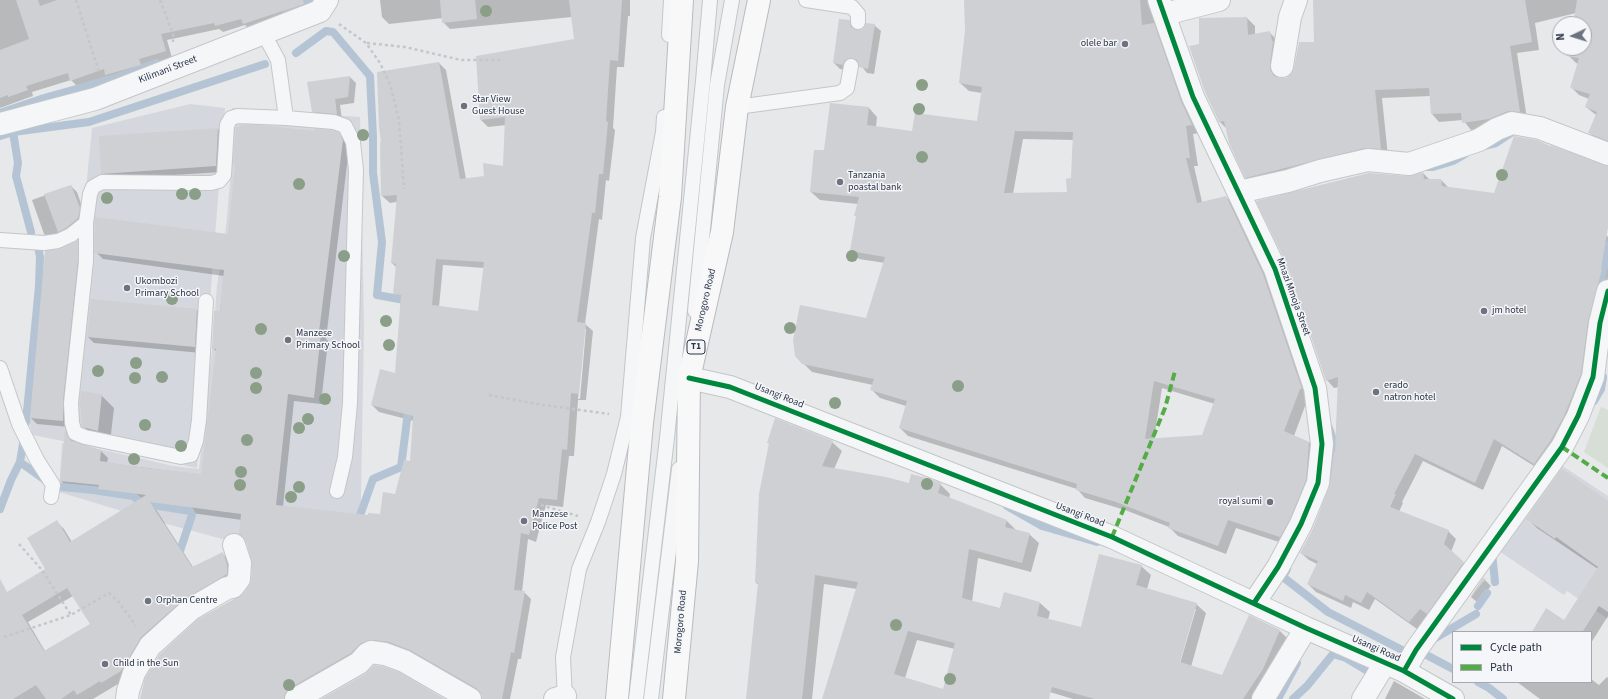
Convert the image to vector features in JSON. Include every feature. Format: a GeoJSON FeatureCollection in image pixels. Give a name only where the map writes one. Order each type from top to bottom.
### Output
{"type":"FeatureCollection","features":[{"type":"Feature","properties":{"kind":"highway"},"geometry":{"type":"LineString","coordinates":[[617,699],[642,422],[670,197],[682,0]]}},
{"type":"Feature","properties":{"kind":"highway","name":"Morogoro Road"},"geometry":{"type":"LineString","coordinates":[[674,699],[687,561],[689,378],[722,232],[737,107],[759,0]]}},
{"type":"Feature","properties":{"kind":"street"},"geometry":{"type":"LineString","coordinates":[[1162,7],[1219,0]]}},
{"type":"Feature","properties":{"kind":"street"},"geometry":{"type":"LineString","coordinates":[[1282,66],[1290,17],[1296,0]]}},
{"type":"Feature","properties":{"kind":"street","name":"Kilimani Street"},"geometry":{"type":"LineString","coordinates":[[0,124],[95,99],[174,67],[264,34],[324,6]]}},
{"type":"Feature","properties":{"kind":"street","name":"Mnazi Mmoja Street"},"geometry":{"type":"LineString","coordinates":[[1162,7],[1193,97],[1275,269],[1315,388],[1322,444],[1318,483],[1301,524],[1278,567],[1254,603]]}},
{"type":"Feature","properties":{"kind":"street"},"geometry":{"type":"LineString","coordinates":[[1239,192],[1368,160],[1409,164],[1480,140],[1497,129],[1512,123],[1540,128],[1608,154]]}},
{"type":"Feature","properties":{"kind":"street"},"geometry":{"type":"LineString","coordinates":[[1363,699],[1394,667],[1416,650],[1562,447],[1578,416],[1593,377],[1600,323],[1608,291]]}},
{"type":"Feature","properties":{"kind":"street","name":"Usangi Road"},"geometry":{"type":"LineString","coordinates":[[689,378],[730,387],[1112,537],[1306,628],[1394,667],[1453,699]]}},
{"type":"Feature","properties":{"kind":"street"},"geometry":{"type":"LineString","coordinates":[[127,699],[134,673],[150,646],[192,609],[227,588],[233,587],[239,579],[240,563],[234,545]]}},
{"type":"Feature","properties":{"kind":"street"},"geometry":{"type":"LineString","coordinates":[[1263,699],[1306,628]]}},
{"type":"Feature","properties":{"kind":"street"},"geometry":{"type":"LineString","coordinates":[[296,699],[359,663],[367,654],[371,652],[385,654],[404,660],[470,699]]}},
{"type":"Feature","properties":{"kind":"lane"},"geometry":{"type":"LineString","coordinates":[[562,698],[563,657],[579,569],[598,522],[614,474],[628,417],[643,238],[663,132],[671,0]]}},
{"type":"Feature","properties":{"kind":"lane","name":"Morogoro Road"},"geometry":{"type":"LineString","coordinates":[[636,699],[667,438],[710,0]]}},
{"type":"Feature","properties":{"kind":"lane","name":"Morogoro Road"},"geometry":{"type":"LineString","coordinates":[[651,699],[683,439],[717,85],[732,0]]}},
{"type":"Feature","properties":{"kind":"lane"},"geometry":{"type":"LineString","coordinates":[[806,0],[852,7],[858,14],[858,22]]}},
{"type":"Feature","properties":{"kind":"lane"},"geometry":{"type":"LineString","coordinates":[[264,34],[278,60],[286,118]]}},
{"type":"Feature","properties":{"kind":"lane"},"geometry":{"type":"LineString","coordinates":[[737,107],[840,93],[847,88],[851,66]]}},
{"type":"Feature","properties":{"kind":"lane"},"geometry":{"type":"LineString","coordinates":[[206,301],[196,441],[191,455],[181,457],[85,437],[75,433],[72,423],[72,402],[86,261],[86,223],[90,194],[93,187],[102,182],[211,183],[219,181],[224,175],[227,125],[231,118],[238,116],[334,122],[345,126],[353,142],[356,170],[356,202],[350,403],[345,458],[337,491]]}},
{"type":"Feature","properties":{"kind":"lane"},"geometry":{"type":"LineString","coordinates":[[0,240],[44,243],[58,241],[71,235],[86,223]]}},
{"type":"Feature","properties":{"kind":"lane"},"geometry":{"type":"LineString","coordinates":[[0,368],[19,424],[34,455],[53,485],[51,497]]}},
{"type":"Feature","properties":{"kind":"path"},"geometry":{"type":"LineString","coordinates":[[76,0],[102,81],[95,99]]}},
{"type":"Feature","properties":{"kind":"path"},"geometry":{"type":"LineString","coordinates":[[160,0],[173,34],[174,67]]}},
{"type":"Feature","properties":{"kind":"path"},"geometry":{"type":"LineString","coordinates":[[324,6],[366,43],[380,63],[390,84],[399,120],[404,189]]}},
{"type":"Feature","properties":{"kind":"path"},"geometry":{"type":"LineString","coordinates":[[366,43],[405,47],[461,60],[501,60]]}},
{"type":"Feature","properties":{"kind":"path"},"geometry":{"type":"LineString","coordinates":[[489,395],[537,404],[628,417]]}},
{"type":"Feature","properties":{"kind":"path"},"geometry":{"type":"LineString","coordinates":[[541,505],[598,522]]}},
{"type":"Feature","properties":{"kind":"path"},"geometry":{"type":"LineString","coordinates":[[19,544],[40,569],[71,615]]}},
{"type":"Feature","properties":{"kind":"path"},"geometry":{"type":"LineString","coordinates":[[4,637],[71,615],[109,593],[118,601],[150,646]]}},
{"type":"Feature","properties":{"kind":"shaded area","name":"Ukombozi Primary School"},"geometry":{"type":"Polygon","coordinates":[[[190,104],[225,108],[197,468],[33,435],[28,419],[48,242],[83,219],[92,128],[190,104]]]}},
{"type":"Feature","properties":{"kind":"shaded area","name":"Manzese Primary School"},"geometry":{"type":"Polygon","coordinates":[[[232,108],[360,117],[364,328],[360,550],[307,549],[237,543],[145,518],[59,492],[62,443],[108,451],[173,466],[199,469],[212,351],[217,286],[226,228],[231,171],[232,108]]]}},
{"type":"Feature","properties":{"kind":"shaded area"},"geometry":{"type":"Polygon","coordinates":[[[1601,407],[1608,410],[1608,468],[1584,452],[1601,407]]]}},
{"type":"Feature","properties":{"kind":"shaded area"},"geometry":{"type":"Polygon","coordinates":[[[1558,463],[1608,496],[1608,619],[1567,591],[1564,595],[1499,551],[1558,463]]]}},
{"type":"Feature","properties":{"kind":"building"},"geometry":{"type":"Polygon","coordinates":[[[16,0],[38,0],[40,6],[57,0],[303,0],[304,4],[243,24],[241,19],[215,26],[214,23],[161,34],[166,51],[139,59],[141,65],[105,75],[104,69],[70,81],[68,73],[26,86],[28,90],[8,97],[8,95],[0,98],[0,50],[29,39],[16,0]]]}},
{"type":"Feature","properties":{"kind":"building"},"geometry":{"type":"Polygon","coordinates":[[[440,0],[475,0],[477,19],[442,23],[440,0]]]}},
{"type":"Feature","properties":{"kind":"building"},"geometry":{"type":"Polygon","coordinates":[[[569,0],[622,0],[618,61],[610,60],[606,121],[608,122],[603,174],[599,174],[595,213],[592,213],[577,322],[586,323],[579,394],[571,393],[567,450],[562,449],[557,500],[539,498],[529,535],[521,533],[514,590],[525,591],[514,653],[511,652],[502,699],[482,699],[481,693],[476,688],[410,650],[389,642],[373,640],[361,643],[351,653],[290,688],[285,693],[284,699],[140,699],[145,678],[160,654],[198,619],[243,594],[249,586],[251,580],[252,564],[246,541],[239,534],[241,514],[150,502],[192,567],[223,552],[227,565],[227,574],[183,600],[141,637],[121,671],[101,683],[100,681],[77,695],[74,690],[61,699],[46,699],[36,685],[13,699],[0,699],[0,579],[7,592],[45,569],[27,538],[57,520],[70,542],[146,495],[98,489],[99,485],[60,481],[65,430],[72,441],[101,450],[100,461],[201,474],[216,349],[212,349],[214,311],[220,311],[224,270],[94,253],[95,217],[228,234],[235,165],[233,165],[236,127],[239,127],[240,125],[259,125],[315,131],[314,129],[332,130],[339,133],[343,140],[319,332],[321,333],[314,398],[288,394],[276,505],[368,515],[368,513],[380,514],[383,492],[395,494],[404,460],[410,461],[413,416],[371,405],[380,369],[395,373],[401,295],[393,294],[396,264],[391,263],[397,195],[381,196],[381,142],[377,72],[439,62],[460,179],[484,176],[483,163],[503,166],[505,117],[480,120],[476,56],[574,39],[569,0]],[[436,259],[432,305],[478,311],[484,262],[436,259]],[[67,588],[22,615],[44,651],[90,624],[67,588]]]}},
{"type":"Feature","properties":{"kind":"building"},"geometry":{"type":"Polygon","coordinates":[[[964,0],[1140,0],[1142,25],[1154,23],[1181,101],[1192,125],[1186,126],[1190,158],[1186,158],[1197,203],[1226,196],[1263,274],[1302,389],[1300,389],[1284,431],[1309,442],[1306,480],[1290,519],[1280,537],[1228,520],[1218,546],[1168,528],[1170,523],[1116,502],[1076,490],[1077,484],[899,428],[907,401],[870,390],[874,379],[802,364],[795,356],[793,340],[800,305],[866,318],[885,257],[850,251],[856,216],[854,216],[859,197],[810,192],[814,150],[824,150],[830,103],[869,107],[867,125],[912,131],[915,113],[977,121],[982,87],[959,83],[965,31],[964,0]],[[1015,131],[1004,193],[1067,192],[1066,179],[1071,178],[1073,132],[1015,131]],[[1154,381],[1145,439],[1202,435],[1215,399],[1154,381]]]}},
{"type":"Feature","properties":{"kind":"building"},"geometry":{"type":"Polygon","coordinates":[[[1313,0],[1525,0],[1532,42],[1510,46],[1520,112],[1508,111],[1489,119],[1462,123],[1461,113],[1431,114],[1429,88],[1375,90],[1381,149],[1365,148],[1245,178],[1229,143],[1224,121],[1219,122],[1205,92],[1189,46],[1199,44],[1199,18],[1247,17],[1248,35],[1270,31],[1273,41],[1270,70],[1274,76],[1286,78],[1291,74],[1294,68],[1299,42],[1314,42],[1313,0]]]}},
{"type":"Feature","properties":{"kind":"building"},"geometry":{"type":"Polygon","coordinates":[[[1577,0],[1608,0],[1608,141],[1588,133],[1597,112],[1585,107],[1590,94],[1570,88],[1579,58],[1567,56],[1592,56],[1592,16],[1574,16],[1577,0]]]}},
{"type":"Feature","properties":{"kind":"building"},"geometry":{"type":"Polygon","coordinates":[[[839,19],[850,20],[851,27],[858,30],[863,29],[866,23],[875,24],[868,69],[859,67],[857,60],[852,58],[845,60],[843,65],[833,63],[839,19]]]}},
{"type":"Feature","properties":{"kind":"building"},"geometry":{"type":"Polygon","coordinates":[[[350,76],[348,97],[335,99],[337,114],[312,112],[307,82],[350,76]]]}},
{"type":"Feature","properties":{"kind":"building"},"geometry":{"type":"Polygon","coordinates":[[[218,128],[216,166],[101,174],[99,136],[218,128]]]}},
{"type":"Feature","properties":{"kind":"building"},"geometry":{"type":"Polygon","coordinates":[[[1514,136],[1537,140],[1548,145],[1549,148],[1550,145],[1608,166],[1608,227],[1602,269],[1588,321],[1581,374],[1564,416],[1551,440],[1534,464],[1494,439],[1475,483],[1415,454],[1394,494],[1396,494],[1390,507],[1449,530],[1444,544],[1464,562],[1427,614],[1420,609],[1409,622],[1367,592],[1361,603],[1345,595],[1343,601],[1307,584],[1318,561],[1300,553],[1313,529],[1330,484],[1335,452],[1338,377],[1326,381],[1287,265],[1256,201],[1369,173],[1408,176],[1423,172],[1424,179],[1441,179],[1442,186],[1494,193],[1514,136]]]}},
{"type":"Feature","properties":{"kind":"building"},"geometry":{"type":"Polygon","coordinates":[[[71,185],[80,208],[78,218],[66,228],[58,232],[44,194],[71,185]]]}},
{"type":"Feature","properties":{"kind":"building"},"geometry":{"type":"Polygon","coordinates":[[[78,241],[78,261],[63,402],[63,421],[30,418],[45,251],[61,249],[78,241]]]}},
{"type":"Feature","properties":{"kind":"building"},"geometry":{"type":"Polygon","coordinates":[[[91,299],[197,309],[195,347],[87,337],[91,299]]]}},
{"type":"Feature","properties":{"kind":"building"},"geometry":{"type":"Polygon","coordinates":[[[81,391],[102,394],[98,431],[82,427],[80,403],[81,391]]]}},
{"type":"Feature","properties":{"kind":"building"},"geometry":{"type":"Polygon","coordinates":[[[775,418],[833,441],[822,466],[886,477],[909,483],[911,474],[930,479],[941,483],[938,493],[1007,520],[1005,527],[1030,533],[1022,563],[969,549],[962,598],[1000,608],[1004,592],[1040,602],[1037,616],[1081,627],[1099,554],[1142,565],[1136,585],[1197,603],[1180,662],[1222,675],[1249,615],[1280,630],[1263,669],[1243,699],[1095,699],[1052,687],[1049,699],[822,699],[858,582],[815,575],[802,699],[746,699],[758,583],[755,583],[759,494],[769,443],[767,443],[775,418]],[[908,631],[894,674],[943,689],[955,643],[908,631]]]}},
{"type":"Feature","properties":{"kind":"building"},"geometry":{"type":"Polygon","coordinates":[[[1562,469],[1608,501],[1608,612],[1599,606],[1583,631],[1533,631],[1546,608],[1564,620],[1598,567],[1556,537],[1555,539],[1526,519],[1562,469]]]}},
{"type":"Feature","properties":{"kind":"building"},"geometry":{"type":"Polygon","coordinates":[[[1483,578],[1486,579],[1470,597],[1483,578]]]}},
{"type":"Feature","properties":{"kind":"building"},"geometry":{"type":"Polygon","coordinates":[[[374,665],[399,672],[445,699],[321,699],[365,674],[374,665]]]}},
{"type":"Feature","properties":{"kind":"waterway"},"geometry":{"type":"LineString","coordinates":[[286,14],[310,0]]}},
{"type":"Feature","properties":{"kind":"waterway"},"geometry":{"type":"LineString","coordinates":[[296,53],[326,31],[333,32],[370,76],[373,173],[382,242],[377,295],[410,301]]}},
{"type":"Feature","properties":{"kind":"waterway"},"geometry":{"type":"LineString","coordinates":[[0,113],[44,98],[119,77],[156,63]]}},
{"type":"Feature","properties":{"kind":"waterway"},"geometry":{"type":"LineString","coordinates":[[0,136],[13,132],[89,122],[265,64]]}},
{"type":"Feature","properties":{"kind":"waterway"},"geometry":{"type":"LineString","coordinates":[[13,132],[18,163],[16,176],[31,232]]}},
{"type":"Feature","properties":{"kind":"waterway"},"geometry":{"type":"LineString","coordinates":[[1484,146],[1496,143],[1511,133]]}},
{"type":"Feature","properties":{"kind":"waterway"},"geometry":{"type":"LineString","coordinates":[[1423,167],[1433,167],[1453,161],[1465,154]]}},
{"type":"Feature","properties":{"kind":"waterway"},"geometry":{"type":"LineString","coordinates":[[1598,295],[1608,245]]}},
{"type":"Feature","properties":{"kind":"waterway"},"geometry":{"type":"LineString","coordinates":[[26,422],[39,286],[40,257],[38,247]]}},
{"type":"Feature","properties":{"kind":"waterway"},"geometry":{"type":"LineString","coordinates":[[1594,401],[1601,389],[1603,377]]}},
{"type":"Feature","properties":{"kind":"waterway"},"geometry":{"type":"LineString","coordinates":[[357,524],[373,479],[401,467],[409,404]]}},
{"type":"Feature","properties":{"kind":"waterway"},"geometry":{"type":"LineString","coordinates":[[1326,482],[1333,465],[1335,446],[1329,428]]}},
{"type":"Feature","properties":{"kind":"waterway"},"geometry":{"type":"LineString","coordinates":[[0,509],[11,480],[20,462],[24,438]]}},
{"type":"Feature","properties":{"kind":"waterway"},"geometry":{"type":"LineString","coordinates":[[20,462],[45,480]]}},
{"type":"Feature","properties":{"kind":"waterway"},"geometry":{"type":"LineString","coordinates":[[62,487],[133,496],[141,503],[190,511],[192,515],[180,551],[173,555]]}},
{"type":"Feature","properties":{"kind":"waterway"},"geometry":{"type":"LineString","coordinates":[[1007,506],[1042,526],[1097,542]]}},
{"type":"Feature","properties":{"kind":"waterway"},"geometry":{"type":"LineString","coordinates":[[1492,553],[1495,582]]}},
{"type":"Feature","properties":{"kind":"waterway"},"geometry":{"type":"LineString","coordinates":[[1287,569],[1283,577],[1328,612],[1408,653],[1413,651]]}},
{"type":"Feature","properties":{"kind":"waterway"},"geometry":{"type":"LineString","coordinates":[[1478,606],[1487,593]]}},
{"type":"Feature","properties":{"kind":"waterway"},"geometry":{"type":"LineString","coordinates":[[1432,640],[1476,614]]}},
{"type":"Feature","properties":{"kind":"waterway"},"geometry":{"type":"LineString","coordinates":[[1417,650],[1452,668]]}},
{"type":"Feature","properties":{"kind":"waterway"},"geometry":{"type":"LineString","coordinates":[[1293,699],[1307,686],[1333,654],[1346,658],[1376,676]]}},
{"type":"Feature","properties":{"kind":"waterway"},"geometry":{"type":"LineString","coordinates":[[1278,699],[1297,663]]}},
{"type":"Feature","properties":{"kind":"waterway"},"geometry":{"type":"LineString","coordinates":[[1480,683],[1503,699]]}},
{"type":"Feature","properties":{"kind":"marked path"},"geometry":{"type":"LineString","coordinates":[[1112,537],[1165,408],[1175,371]]}},
{"type":"Feature","properties":{"kind":"marked path"},"geometry":{"type":"LineString","coordinates":[[1562,447],[1608,478]]}},
{"type":"Feature","properties":{"kind":"cycle path"},"geometry":{"type":"LineString","coordinates":[[1159,0],[1193,97],[1275,269],[1315,388],[1322,444],[1318,483],[1301,524],[1278,567],[1254,603]]}},
{"type":"Feature","properties":{"kind":"cycle path"},"geometry":{"type":"LineString","coordinates":[[1404,671],[1416,650],[1562,447],[1578,416],[1593,377],[1600,323],[1608,291]]}},
{"type":"Feature","properties":{"kind":"cycle path"},"geometry":{"type":"LineString","coordinates":[[689,378],[730,387],[1112,537],[1306,628],[1404,671],[1453,699]]}},
{"type":"Feature","properties":{"kind":"place","name":"olele bar"},"geometry":{"type":"Point","coordinates":[1125,44]}},
{"type":"Feature","properties":{"kind":"place","name":"Star View Guest House"},"geometry":{"type":"Point","coordinates":[464,106]}},
{"type":"Feature","properties":{"kind":"place","name":"Tanzania poastal bank"},"geometry":{"type":"Point","coordinates":[840,182]}},
{"type":"Feature","properties":{"kind":"place","name":"Ukombozi Primary School"},"geometry":{"type":"Point","coordinates":[127,288]}},
{"type":"Feature","properties":{"kind":"place","name":"jm hotel"},"geometry":{"type":"Point","coordinates":[1484,311]}},
{"type":"Feature","properties":{"kind":"place","name":"Manzese Primary School"},"geometry":{"type":"Point","coordinates":[288,340]}},
{"type":"Feature","properties":{"kind":"place","name":"erado natron hotel"},"geometry":{"type":"Point","coordinates":[1376,392]}},
{"type":"Feature","properties":{"kind":"place","name":"royal sumi"},"geometry":{"type":"Point","coordinates":[1270,502]}},
{"type":"Feature","properties":{"kind":"place","name":"Manzese Police Post"},"geometry":{"type":"Point","coordinates":[524,521]}},
{"type":"Feature","properties":{"kind":"place","name":"Orphan Centre"},"geometry":{"type":"Point","coordinates":[148,601]}},
{"type":"Feature","properties":{"kind":"place","name":"Child in the Sun"},"geometry":{"type":"Point","coordinates":[105,664]}}]}
